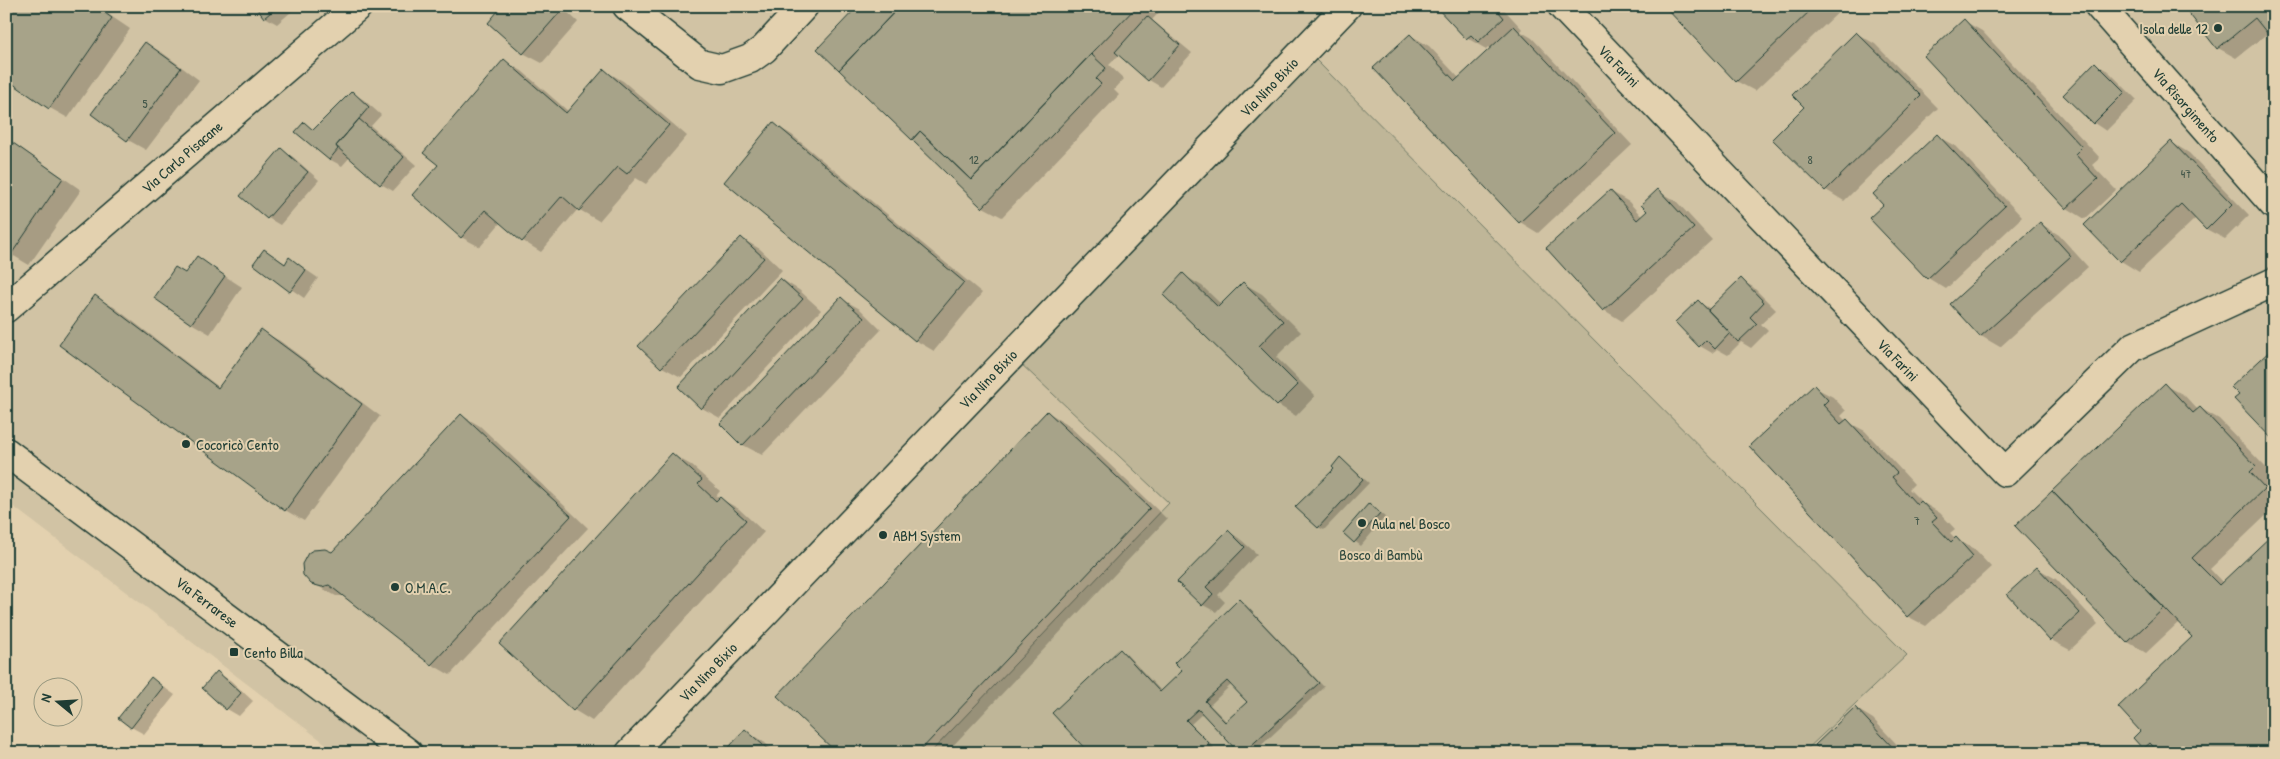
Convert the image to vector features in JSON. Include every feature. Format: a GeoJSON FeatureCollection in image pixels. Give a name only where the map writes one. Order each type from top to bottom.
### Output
{"type":"FeatureCollection","features":[{"type":"Feature","properties":{"kind":"street","name":"Via Carlo Pisacane"},"geometry":{"type":"LineString","coordinates":[[6,308],[358,6]]}},
{"type":"Feature","properties":{"kind":"street"},"geometry":{"type":"LineString","coordinates":[[627,6],[700,64],[722,69],[736,66],[764,49],[804,6]]}},
{"type":"Feature","properties":{"kind":"street","name":"Via Nino Bixio"},"geometry":{"type":"LineString","coordinates":[[630,753],[1347,6]]}},
{"type":"Feature","properties":{"kind":"street","name":"Via Farini"},"geometry":{"type":"LineString","coordinates":[[1562,6],[2005,472],[2133,347],[2274,282]]}},
{"type":"Feature","properties":{"kind":"street","name":"Via Risorgimento"},"geometry":{"type":"LineString","coordinates":[[2099,6],[2274,204]]}},
{"type":"Feature","properties":{"kind":"street","name":"Via Ferrarese"},"geometry":{"type":"LineString","coordinates":[[6,452],[408,753]]}},
{"type":"Feature","properties":{"kind":"shaded area"},"geometry":{"type":"Polygon","coordinates":[[[6,6],[2274,6],[2274,753],[338,753],[6,501],[6,6]]]}},
{"type":"Feature","properties":{"kind":"green space","name":"Bosco di Bambù"},"geometry":{"type":"Polygon","coordinates":[[[1314,58],[1907,655],[1803,753],[930,753],[1169,503],[1019,362],[1314,58]]]}},
{"type":"Feature","properties":{"kind":"building"},"geometry":{"type":"Polygon","coordinates":[[[6,6],[95,6],[112,18],[49,109],[6,79],[6,6]]]}},
{"type":"Feature","properties":{"kind":"building"},"geometry":{"type":"Polygon","coordinates":[[[255,6],[278,6],[264,18],[255,6]]]}},
{"type":"Feature","properties":{"kind":"building"},"geometry":{"type":"Polygon","coordinates":[[[502,6],[556,6],[561,11],[523,54],[488,23],[502,6]]]}},
{"type":"Feature","properties":{"kind":"building"},"geometry":{"type":"Polygon","coordinates":[[[858,6],[900,6],[839,70],[817,49],[858,6]]]}},
{"type":"Feature","properties":{"kind":"building"},"geometry":{"type":"Polygon","coordinates":[[[900,6],[1137,6],[971,180],[920,131],[912,140],[839,70],[900,6]]]}},
{"type":"Feature","properties":{"kind":"building"},"geometry":{"type":"Polygon","coordinates":[[[1435,6],[1494,6],[1504,18],[1478,42],[1471,35],[1466,39],[1435,6]]]}},
{"type":"Feature","properties":{"kind":"building"},"geometry":{"type":"Polygon","coordinates":[[[1664,6],[1815,6],[1736,82],[1664,6]]]}},
{"type":"Feature","properties":{"kind":"building"},"geometry":{"type":"Polygon","coordinates":[[[2183,6],[2274,6],[2274,27],[2267,33],[2255,18],[2217,49],[2183,6]]]}},
{"type":"Feature","properties":{"kind":"building"},"geometry":{"type":"Polygon","coordinates":[[[1147,16],[1180,45],[1148,81],[1115,52],[1147,16]]]}},
{"type":"Feature","properties":{"kind":"building"},"geometry":{"type":"Polygon","coordinates":[[[1964,19],[2082,147],[2075,154],[2098,179],[2066,209],[1924,56],[1964,19]]]}},
{"type":"Feature","properties":{"kind":"building"},"geometry":{"type":"Polygon","coordinates":[[[1514,26],[1615,133],[1519,223],[1373,68],[1410,34],[1455,81],[1514,26]]]}},
{"type":"Feature","properties":{"kind":"building"},"geometry":{"type":"Polygon","coordinates":[[[1856,32],[1921,96],[1825,191],[1772,139],[1804,107],[1792,95],[1856,32]]]}},
{"type":"Feature","properties":{"kind":"building"},"geometry":{"type":"Polygon","coordinates":[[[145,42],[181,68],[127,141],[91,114],[145,42]]]}},
{"type":"Feature","properties":{"kind":"building"},"geometry":{"type":"Polygon","coordinates":[[[1091,54],[1106,68],[1096,79],[1101,84],[982,208],[912,140],[920,131],[971,180],[1091,54]]]}},
{"type":"Feature","properties":{"kind":"building"},"geometry":{"type":"Polygon","coordinates":[[[504,59],[566,113],[604,69],[669,125],[627,174],[618,167],[579,211],[562,196],[522,242],[485,210],[461,238],[412,195],[438,165],[423,153],[504,59]]]}},
{"type":"Feature","properties":{"kind":"building"},"geometry":{"type":"Polygon","coordinates":[[[2095,62],[2125,92],[2093,124],[2063,95],[2095,62]]]}},
{"type":"Feature","properties":{"kind":"building"},"geometry":{"type":"Polygon","coordinates":[[[352,91],[369,107],[336,146],[338,149],[329,160],[295,132],[304,122],[313,130],[352,91]]]}},
{"type":"Feature","properties":{"kind":"building"},"geometry":{"type":"Polygon","coordinates":[[[359,119],[404,157],[380,185],[336,146],[359,119]]]}},
{"type":"Feature","properties":{"kind":"building"},"geometry":{"type":"Polygon","coordinates":[[[773,122],[964,282],[915,341],[724,182],[773,122]]]}},
{"type":"Feature","properties":{"kind":"building"},"geometry":{"type":"Polygon","coordinates":[[[1937,134],[2005,206],[1927,279],[1869,218],[1883,205],[1873,194],[1937,134]]]}},
{"type":"Feature","properties":{"kind":"building"},"geometry":{"type":"Polygon","coordinates":[[[6,138],[63,178],[10,256],[6,253],[6,138]]]}},
{"type":"Feature","properties":{"kind":"building"},"geometry":{"type":"Polygon","coordinates":[[[2171,141],[2232,204],[2206,230],[2181,204],[2120,262],[2084,225],[2171,141]]]}},
{"type":"Feature","properties":{"kind":"building"},"geometry":{"type":"Polygon","coordinates":[[[281,148],[308,172],[267,219],[240,196],[281,148]]]}},
{"type":"Feature","properties":{"kind":"building"},"geometry":{"type":"Polygon","coordinates":[[[1658,189],[1694,228],[1603,311],[1546,248],[1610,190],[1637,220],[1647,211],[1641,205],[1658,189]]]}},
{"type":"Feature","properties":{"kind":"building"},"geometry":{"type":"Polygon","coordinates":[[[2040,222],[2071,256],[1980,337],[1950,304],[2040,222]]]}},
{"type":"Feature","properties":{"kind":"building"},"geometry":{"type":"Polygon","coordinates":[[[741,237],[764,258],[661,368],[638,346],[741,237]]]}},
{"type":"Feature","properties":{"kind":"building"},"geometry":{"type":"Polygon","coordinates":[[[264,249],[285,264],[289,257],[306,270],[290,292],[253,264],[264,249]]]}},
{"type":"Feature","properties":{"kind":"building"},"geometry":{"type":"Polygon","coordinates":[[[197,256],[225,276],[191,324],[154,298],[175,267],[185,273],[197,256]]]}},
{"type":"Feature","properties":{"kind":"building"},"geometry":{"type":"Polygon","coordinates":[[[1183,273],[1218,307],[1243,282],[1283,321],[1259,346],[1298,385],[1277,406],[1163,295],[1183,273]]]}},
{"type":"Feature","properties":{"kind":"building"},"geometry":{"type":"Polygon","coordinates":[[[780,278],[803,299],[701,409],[678,387],[780,278]]]}},
{"type":"Feature","properties":{"kind":"building"},"geometry":{"type":"Polygon","coordinates":[[[1741,278],[1764,302],[1750,317],[1757,324],[1738,342],[1708,310],[1741,278]]]}},
{"type":"Feature","properties":{"kind":"building"},"geometry":{"type":"Polygon","coordinates":[[[95,295],[218,388],[261,329],[362,404],[285,511],[59,345],[95,295]]]}},
{"type":"Feature","properties":{"kind":"building"},"geometry":{"type":"Polygon","coordinates":[[[841,297],[864,318],[742,446],[720,424],[841,297]]]}},
{"type":"Feature","properties":{"kind":"building"},"geometry":{"type":"Polygon","coordinates":[[[1698,300],[1730,333],[1715,349],[1706,340],[1699,347],[1675,322],[1698,300]]]}},
{"type":"Feature","properties":{"kind":"building"},"geometry":{"type":"Polygon","coordinates":[[[2274,347],[2274,441],[2234,399],[2239,395],[2231,387],[2274,347]]]}},
{"type":"Feature","properties":{"kind":"building"},"geometry":{"type":"Polygon","coordinates":[[[2165,383],[2193,413],[2200,407],[2256,466],[2250,472],[2265,488],[2192,558],[2219,585],[2274,533],[2274,753],[2159,753],[2150,743],[2143,749],[2133,738],[2140,731],[2118,707],[2192,637],[2052,491],[2165,383]]]}},
{"type":"Feature","properties":{"kind":"building"},"geometry":{"type":"Polygon","coordinates":[[[1814,385],[1828,400],[1823,405],[1841,424],[1847,419],[1897,473],[1892,477],[1917,505],[1921,501],[1937,518],[1932,522],[1951,542],[1956,537],[1973,556],[1907,617],[1749,446],[1814,385]]]}},
{"type":"Feature","properties":{"kind":"building"},"geometry":{"type":"Polygon","coordinates":[[[1047,411],[1150,508],[918,753],[837,753],[777,696],[1047,411]]]}},
{"type":"Feature","properties":{"kind":"building"},"geometry":{"type":"Polygon","coordinates":[[[461,414],[571,516],[431,665],[329,585],[322,587],[311,584],[303,575],[302,564],[308,553],[313,550],[325,549],[332,552],[461,414]]]}},
{"type":"Feature","properties":{"kind":"building"},"geometry":{"type":"Polygon","coordinates":[[[672,453],[702,480],[698,484],[716,501],[720,497],[746,520],[573,711],[499,644],[672,453]]]}},
{"type":"Feature","properties":{"kind":"building"},"geometry":{"type":"Polygon","coordinates":[[[1340,457],[1363,479],[1318,528],[1295,507],[1334,469],[1332,467],[1340,457]]]}},
{"type":"Feature","properties":{"kind":"building"},"geometry":{"type":"Polygon","coordinates":[[[2052,491],[2164,608],[2127,643],[2015,526],[2052,491]]]}},
{"type":"Feature","properties":{"kind":"building","name":"Aula nel Bosco"},"geometry":{"type":"Polygon","coordinates":[[[1369,503],[1380,513],[1354,543],[1343,533],[1369,503]]]}},
{"type":"Feature","properties":{"kind":"building"},"geometry":{"type":"Polygon","coordinates":[[[1228,530],[1245,547],[1206,587],[1213,594],[1202,606],[1177,582],[1228,530]]]}},
{"type":"Feature","properties":{"kind":"building"},"geometry":{"type":"Polygon","coordinates":[[[2037,567],[2080,613],[2050,641],[2007,594],[2037,567]]]}},
{"type":"Feature","properties":{"kind":"building"},"geometry":{"type":"Polygon","coordinates":[[[1239,599],[1319,683],[1243,753],[1239,753],[1198,709],[1186,720],[1209,743],[1199,753],[1089,753],[1052,713],[1120,649],[1160,692],[1182,671],[1174,663],[1239,599]],[[1227,681],[1205,701],[1225,722],[1247,702],[1227,681]]]}},
{"type":"Feature","properties":{"kind":"building"},"geometry":{"type":"Polygon","coordinates":[[[217,671],[241,693],[226,710],[202,688],[217,671]]]}},
{"type":"Feature","properties":{"kind":"building"},"geometry":{"type":"Polygon","coordinates":[[[151,677],[163,687],[131,728],[118,718],[151,677]]]}},
{"type":"Feature","properties":{"kind":"building"},"geometry":{"type":"Polygon","coordinates":[[[1855,707],[1898,753],[1823,753],[1815,745],[1855,707]]]}},
{"type":"Feature","properties":{"kind":"building"},"geometry":{"type":"Polygon","coordinates":[[[745,729],[772,753],[724,753],[745,729]]]}},
{"type":"Feature","properties":{"kind":"place","name":"Isola delle 12"},"geometry":{"type":"Point","coordinates":[2218,28]}},
{"type":"Feature","properties":{"kind":"place","name":"Cocoricò Cento"},"geometry":{"type":"Point","coordinates":[186,444]}},
{"type":"Feature","properties":{"kind":"place","name":"Aula nel Bosco"},"geometry":{"type":"Point","coordinates":[1362,523]}},
{"type":"Feature","properties":{"kind":"place","name":"ABM System"},"geometry":{"type":"Point","coordinates":[883,535]}},
{"type":"Feature","properties":{"kind":"place","name":"O.M.A.C."},"geometry":{"type":"Point","coordinates":[395,587]}},
{"type":"Feature","properties":{"kind":"place","name":"Cento Billa"},"geometry":{"type":"Point","coordinates":[234,652]}}]}
